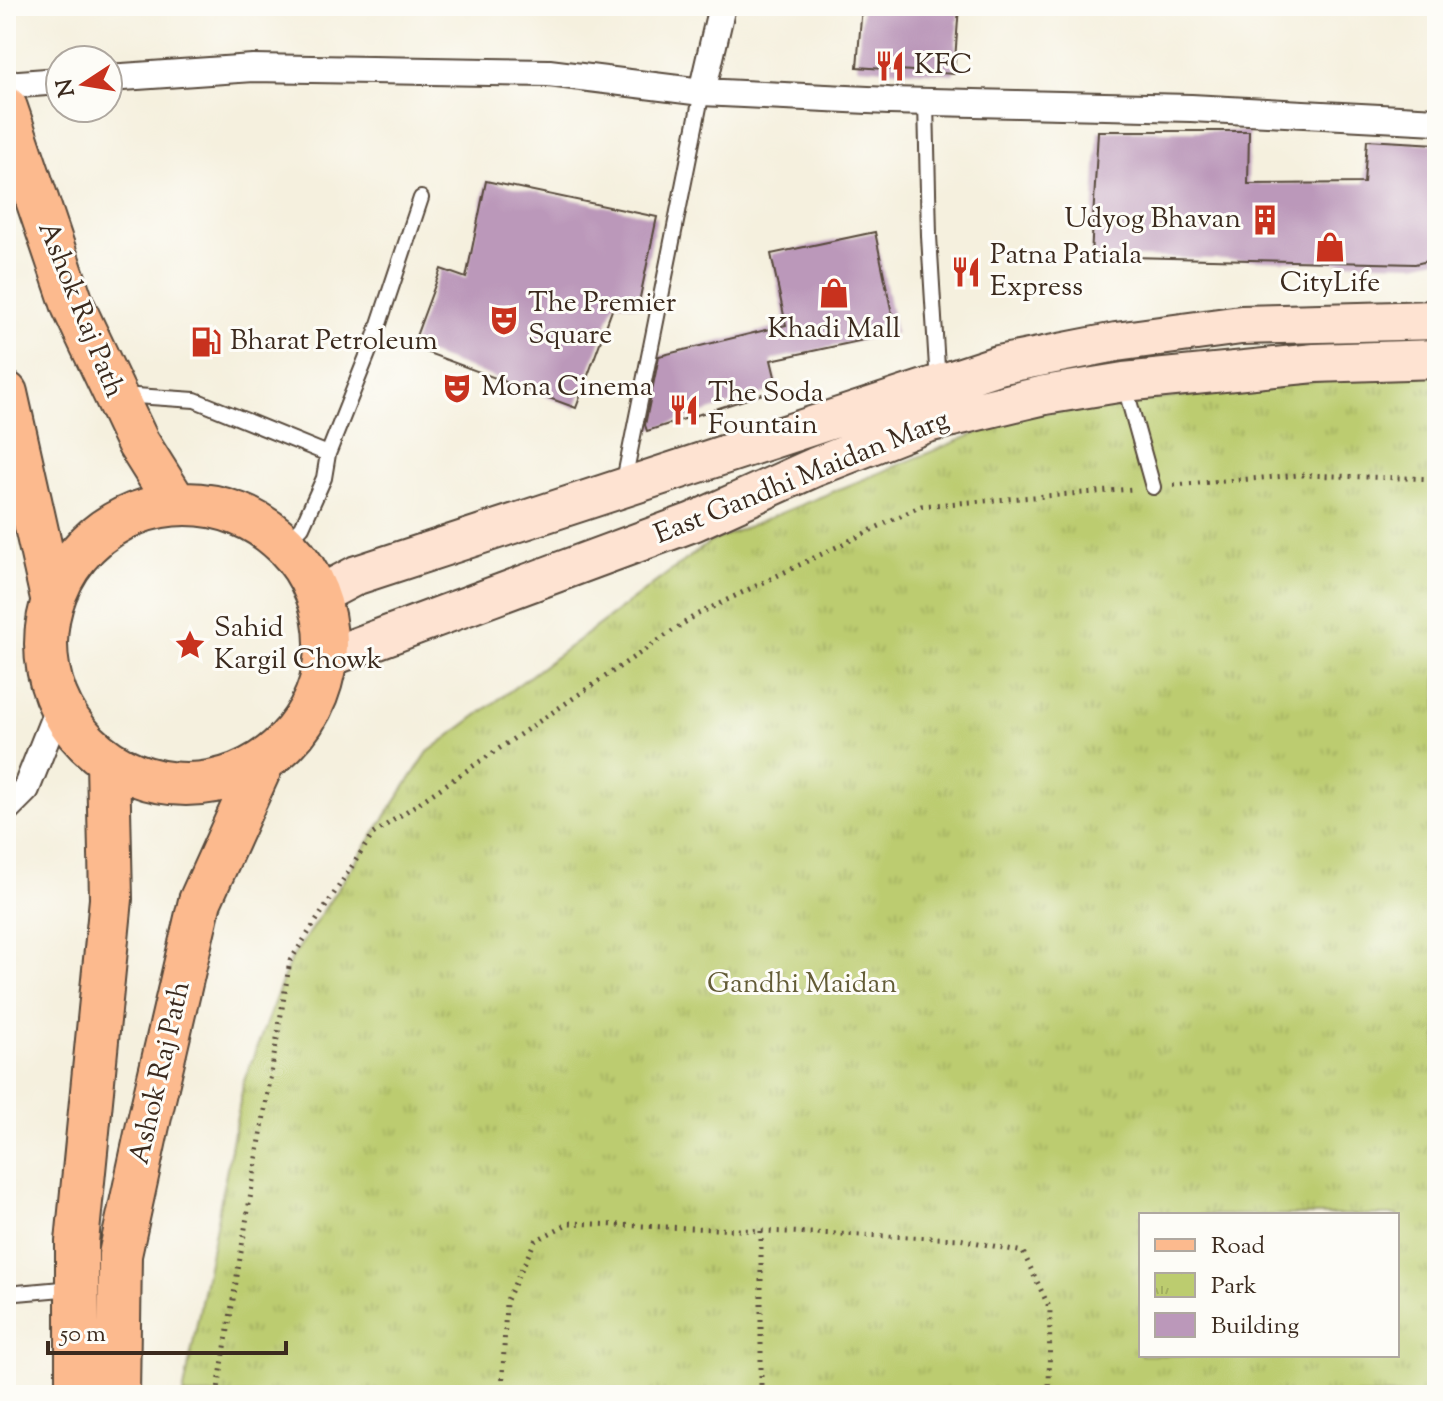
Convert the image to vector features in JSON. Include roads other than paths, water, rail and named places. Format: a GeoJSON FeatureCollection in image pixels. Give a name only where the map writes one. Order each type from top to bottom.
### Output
{"type":"FeatureCollection","features":[{"type":"Feature","properties":{"kind":"main road","name":"Ashok Raj Path"},"geometry":{"type":"LineString","coordinates":[[6,108],[73,306],[138,443],[175,502]]}},
{"type":"Feature","properties":{"kind":"main road"},"geometry":{"type":"LineString","coordinates":[[319,595],[357,575],[998,365],[1116,342],[1225,327],[1437,320]]}},
{"type":"Feature","properties":{"kind":"main road","name":"East Gandhi Maidan Marg"},"geometry":{"type":"LineString","coordinates":[[327,658],[693,522],[815,467],[927,423],[1045,395],[1124,382],[1315,363],[1437,359]]}},
{"type":"Feature","properties":{"kind":"main road"},"geometry":{"type":"LineString","coordinates":[[6,393],[52,598],[44,653],[59,706],[80,738],[108,762],[157,783],[212,784],[262,764],[307,719],[327,658],[319,595],[286,543],[235,510],[175,502],[122,516],[79,550],[52,598]]}},
{"type":"Feature","properties":{"kind":"main road","name":"Ashok Raj Path"},"geometry":{"type":"LineString","coordinates":[[77,1395],[77,1242],[111,899],[108,762]]}},
{"type":"Feature","properties":{"kind":"main road","name":"Ashok Raj Path"},"geometry":{"type":"LineString","coordinates":[[118,1395],[120,1255],[148,1125],[200,901],[262,764]]}},
{"type":"Feature","properties":{"kind":"street"},"geometry":{"type":"LineString","coordinates":[[702,92],[722,6]]}},
{"type":"Feature","properties":{"kind":"street"},"geometry":{"type":"LineString","coordinates":[[124,77],[253,68],[549,73],[702,92],[926,102],[1191,108],[1437,121]]}},
{"type":"Feature","properties":{"kind":"street"},"geometry":{"type":"LineString","coordinates":[[6,85],[44,82]]}},
{"type":"Feature","properties":{"kind":"street"},"geometry":{"type":"LineString","coordinates":[[6,809],[26,789],[59,706]]}},
{"type":"Feature","properties":{"kind":"lane"},"geometry":{"type":"LineString","coordinates":[[622,490],[702,92]]}},
{"type":"Feature","properties":{"kind":"lane"},"geometry":{"type":"LineString","coordinates":[[926,102],[929,236],[938,384]]}},
{"type":"Feature","properties":{"kind":"lane"},"geometry":{"type":"LineString","coordinates":[[286,543],[302,527],[316,499],[328,454],[375,336],[421,198]]}},
{"type":"Feature","properties":{"kind":"lane"},"geometry":{"type":"LineString","coordinates":[[1124,382],[1153,487]]}},
{"type":"Feature","properties":{"kind":"lane"},"geometry":{"type":"LineString","coordinates":[[113,394],[195,400],[328,454]]}},
{"type":"Feature","properties":{"kind":"lane"},"geometry":{"type":"LineString","coordinates":[[6,1294],[77,1288]]}},
{"type":"Feature","properties":{"kind":"place","name":"KFC"},"geometry":{"type":"Point","coordinates":[890,66]}},
{"type":"Feature","properties":{"kind":"place","name":"Udyog Bhavan"},"geometry":{"type":"Point","coordinates":[1265,220]}},
{"type":"Feature","properties":{"kind":"place","name":"CityLife"},"geometry":{"type":"Point","coordinates":[1330,247]}},
{"type":"Feature","properties":{"kind":"place","name":"Patna Patiala Express"},"geometry":{"type":"Point","coordinates":[966,272]}},
{"type":"Feature","properties":{"kind":"place","name":"Khadi Mall"},"geometry":{"type":"Point","coordinates":[834,293]}},
{"type":"Feature","properties":{"kind":"place","name":"The Premier Square"},"geometry":{"type":"Point","coordinates":[504,320]}},
{"type":"Feature","properties":{"kind":"place","name":"Bharat Petroleum"},"geometry":{"type":"Point","coordinates":[206,342]}},
{"type":"Feature","properties":{"kind":"place","name":"Mona Cinema"},"geometry":{"type":"Point","coordinates":[457,388]}},
{"type":"Feature","properties":{"kind":"place","name":"The Soda Fountain"},"geometry":{"type":"Point","coordinates":[684,410]}},
{"type":"Feature","properties":{"kind":"place","name":"Sahid Kargil Chowk"},"geometry":{"type":"Point","coordinates":[190,645]}},
{"type":"Feature","properties":{"kind":"park label","name":"Gandhi Maidan"},"geometry":{"type":"Point","coordinates":[802,985]}}]}
